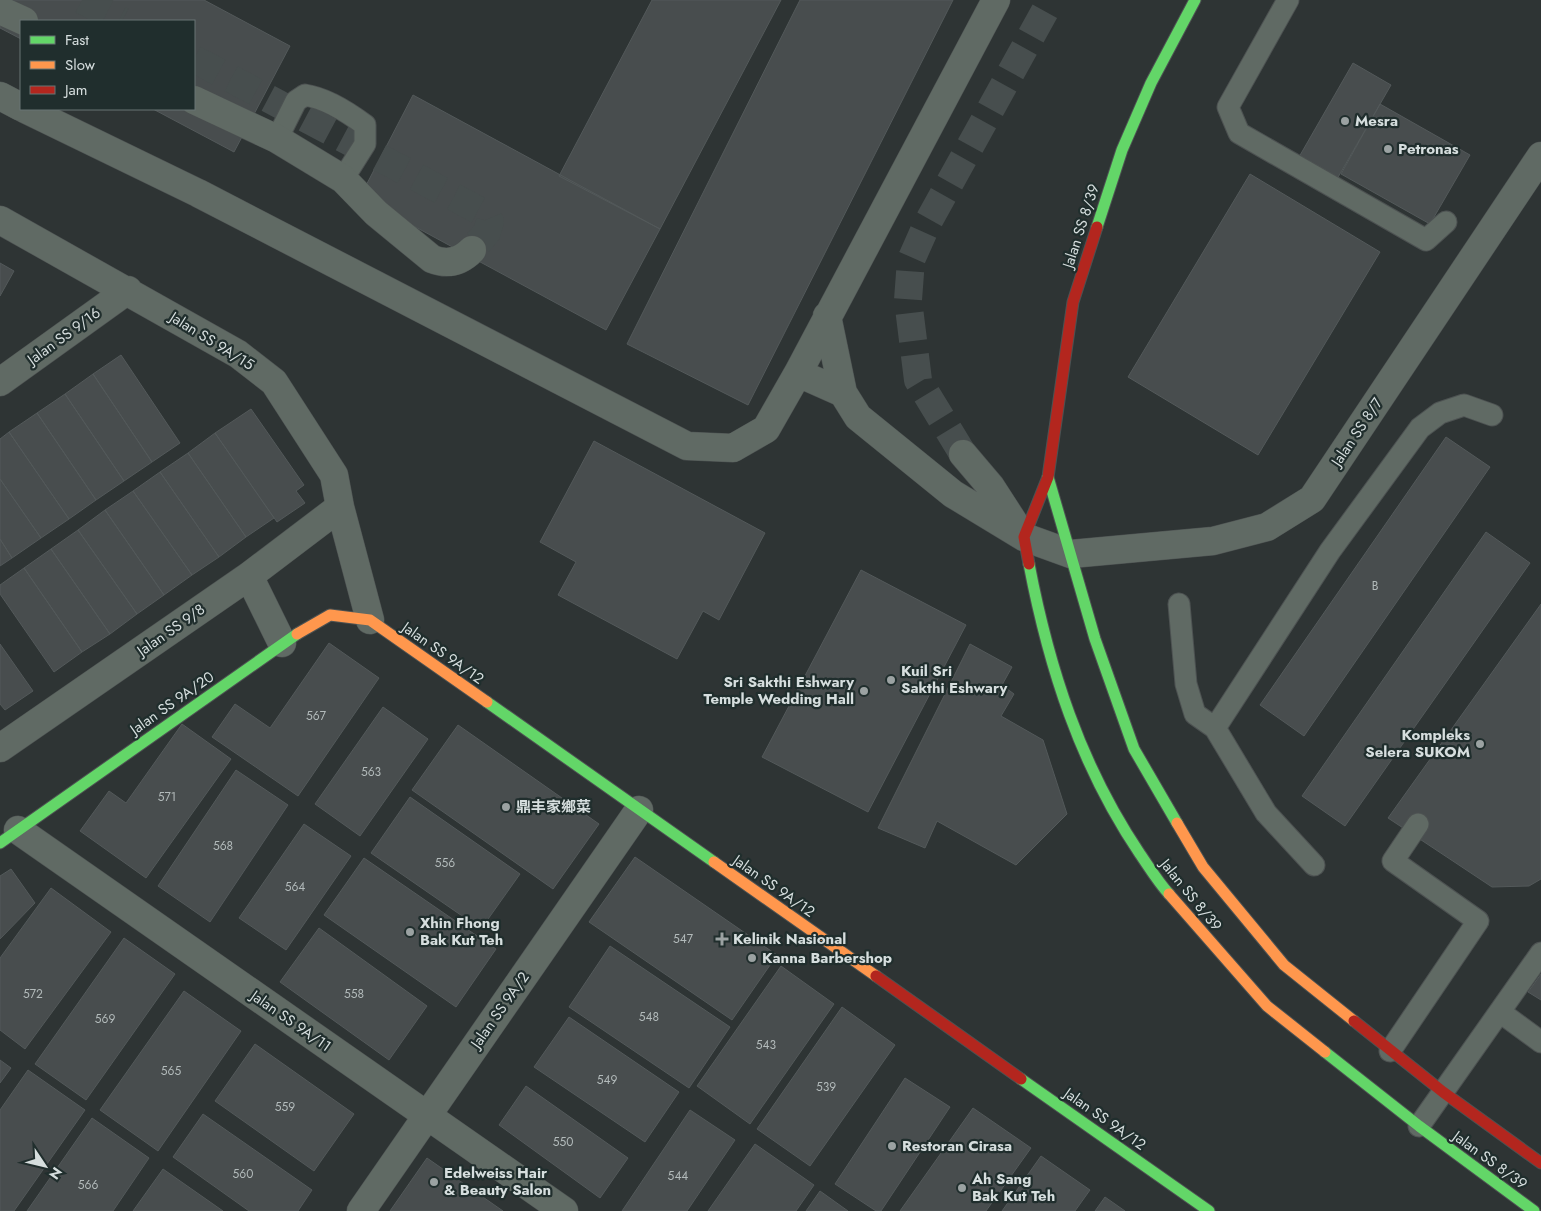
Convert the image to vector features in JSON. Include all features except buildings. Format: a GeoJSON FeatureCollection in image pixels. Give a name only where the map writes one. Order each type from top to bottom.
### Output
{"type":"FeatureCollection","features":[{"type":"Feature","properties":{"kind":"street"},"geometry":{"type":"LineString","coordinates":[[27,110],[198,194],[687,446],[733,448],[766,429],[798,374],[827,316],[996,0]]}},
{"type":"Feature","properties":{"kind":"street","name":"Jalan SS 8/39"},"geometry":{"type":"LineString","coordinates":[[1195,0],[1151,83],[1122,150],[1092,239],[1074,302],[1048,476],[1024,537],[1040,622],[1080,746],[1114,815],[1164,889],[1266,1006],[1419,1126],[1534,1211]]}},
{"type":"Feature","properties":{"kind":"street"},"geometry":{"type":"LineString","coordinates":[[0,10],[22,20]]}},
{"type":"Feature","properties":{"kind":"street"},"geometry":{"type":"LineString","coordinates":[[0,96],[20,106]]}},
{"type":"Feature","properties":{"kind":"street"},"geometry":{"type":"LineString","coordinates":[[195,100],[277,139],[343,179],[376,213],[432,259],[443,263],[455,261],[466,256],[472,250]]}},
{"type":"Feature","properties":{"kind":"street","name":"Jalan SS 8/7"},"geometry":{"type":"LineString","coordinates":[[1070,554],[1214,541],[1267,527],[1312,499],[1541,156]]}},
{"type":"Feature","properties":{"kind":"street","name":"Jalan SS 9A/15"},"geometry":{"type":"LineString","coordinates":[[0,220],[128,290],[238,354],[274,382],[334,475],[340,507],[370,620]]}},
{"type":"Feature","properties":{"kind":"street","name":"Jalan SS 9/16"},"geometry":{"type":"LineString","coordinates":[[0,382],[128,290]]}},
{"type":"Feature","properties":{"kind":"street"},"geometry":{"type":"LineString","coordinates":[[827,316],[843,393],[858,417],[953,494],[1024,537],[1070,554]]}},
{"type":"Feature","properties":{"kind":"street"},"geometry":{"type":"LineString","coordinates":[[798,374],[843,393]]}},
{"type":"Feature","properties":{"kind":"street"},"geometry":{"type":"LineString","coordinates":[[962,454],[991,487],[1024,537]]}},
{"type":"Feature","properties":{"kind":"street","name":"Jalan SS 8/39"},"geometry":{"type":"LineString","coordinates":[[1048,476],[1096,639],[1134,749],[1203,867],[1284,965],[1443,1092],[1541,1163]]}},
{"type":"Feature","properties":{"kind":"street","name":"Jalan SS 9/8"},"geometry":{"type":"LineString","coordinates":[[0,748],[249,576],[340,507]]}},
{"type":"Feature","properties":{"kind":"street"},"geometry":{"type":"LineString","coordinates":[[249,576],[282,643]]}},
{"type":"Feature","properties":{"kind":"street","name":"Jalan SS 9A/20"},"geometry":{"type":"LineString","coordinates":[[9,836],[282,643],[330,615],[370,620]]}},
{"type":"Feature","properties":{"kind":"street","name":"Jalan SS 9A/12"},"geometry":{"type":"LineString","coordinates":[[370,620],[1209,1211]]}},
{"type":"Feature","properties":{"kind":"street","name":"Jalan SS 9A/2"},"geometry":{"type":"LineString","coordinates":[[361,1211],[639,810]]}},
{"type":"Feature","properties":{"kind":"street","name":"Jalan SS 9A/11"},"geometry":{"type":"LineString","coordinates":[[9,836],[427,1116],[564,1211]]}},
{"type":"Feature","properties":{"kind":"lane"},"geometry":{"type":"LineString","coordinates":[[1288,0],[1228,107],[1239,133],[1426,240],[1446,222]]}},
{"type":"Feature","properties":{"kind":"lane"},"geometry":{"type":"LineString","coordinates":[[277,139],[296,101],[305,96],[315,97],[358,120],[364,125],[365,144],[343,179]]}},
{"type":"Feature","properties":{"kind":"lane"},"geometry":{"type":"LineString","coordinates":[[1215,728],[1330,551],[1420,428],[1440,413],[1464,405],[1492,415]]}},
{"type":"Feature","properties":{"kind":"lane"},"geometry":{"type":"LineString","coordinates":[[1179,604],[1186,684],[1195,714],[1215,728],[1266,813],[1314,865]]}},
{"type":"Feature","properties":{"kind":"lane"},"geometry":{"type":"LineString","coordinates":[[1390,1051],[1478,921],[1393,861],[1418,824]]}},
{"type":"Feature","properties":{"kind":"lane"},"geometry":{"type":"LineString","coordinates":[[1419,1126],[1541,953]]}},
{"type":"Feature","properties":{"kind":"lane"},"geometry":{"type":"LineString","coordinates":[[1500,1012],[1541,1042]]}},
{"type":"Feature","properties":{"kind":"tunnel"},"geometry":{"type":"LineString","coordinates":[[82,0],[120,20]]}},
{"type":"Feature","properties":{"kind":"tunnel"},"geometry":{"type":"LineString","coordinates":[[963,454],[918,380],[908,300],[911,260],[927,224],[1051,0]]}},
{"type":"Feature","properties":{"kind":"tunnel"},"geometry":{"type":"LineString","coordinates":[[195,60],[487,215],[490,222],[487,232],[472,250]]}},
{"type":"Feature","properties":{"kind":"traffic: fast"},"geometry":{"type":"LineString","coordinates":[[1097,227],[1122,150],[1151,83],[1195,0]]}},
{"type":"Feature","properties":{"kind":"traffic: fast"},"geometry":{"type":"LineString","coordinates":[[1048,477],[1095,639],[1134,749],[1177,823]]}},
{"type":"Feature","properties":{"kind":"traffic: fast"},"geometry":{"type":"LineString","coordinates":[[1029,564],[1046,641],[1057,678],[1084,751],[1100,786],[1119,820],[1150,869],[1169,894]]}},
{"type":"Feature","properties":{"kind":"traffic: fast"},"geometry":{"type":"LineString","coordinates":[[0,843],[297,634]]}},
{"type":"Feature","properties":{"kind":"traffic: fast"},"geometry":{"type":"LineString","coordinates":[[487,702],[714,862]]}},
{"type":"Feature","properties":{"kind":"traffic: fast"},"geometry":{"type":"LineString","coordinates":[[1325,1052],[1419,1126],[1534,1211]]}},
{"type":"Feature","properties":{"kind":"traffic: fast"},"geometry":{"type":"LineString","coordinates":[[1021,1079],[1209,1211]]}},
{"type":"Feature","properties":{"kind":"traffic: slow"},"geometry":{"type":"LineString","coordinates":[[297,634],[330,615],[370,620],[487,702]]}},
{"type":"Feature","properties":{"kind":"traffic: slow"},"geometry":{"type":"LineString","coordinates":[[1177,823],[1203,867],[1284,965],[1354,1021]]}},
{"type":"Feature","properties":{"kind":"traffic: slow"},"geometry":{"type":"LineString","coordinates":[[714,862],[876,976]]}},
{"type":"Feature","properties":{"kind":"traffic: slow"},"geometry":{"type":"LineString","coordinates":[[1169,894],[1267,1006],[1325,1052]]}},
{"type":"Feature","properties":{"kind":"traffic: jam"},"geometry":{"type":"LineString","coordinates":[[1029,564],[1024,537],[1048,477],[1073,302],[1097,227]]}},
{"type":"Feature","properties":{"kind":"traffic: jam"},"geometry":{"type":"LineString","coordinates":[[876,976],[1021,1079]]}},
{"type":"Feature","properties":{"kind":"traffic: jam"},"geometry":{"type":"LineString","coordinates":[[1354,1021],[1443,1092],[1541,1163]]}},
{"type":"Feature","properties":{"kind":"place","name":"Mesra"},"geometry":{"type":"Point","coordinates":[1345,121]}},
{"type":"Feature","properties":{"kind":"place","name":"Petronas"},"geometry":{"type":"Point","coordinates":[1388,149]}},
{"type":"Feature","properties":{"kind":"place","name":"Kuil Sri Sakthi Eshwary"},"geometry":{"type":"Point","coordinates":[891,680]}},
{"type":"Feature","properties":{"kind":"place","name":"Sri Sakthi Eshwary Temple Wedding Hall"},"geometry":{"type":"Point","coordinates":[864,691]}},
{"type":"Feature","properties":{"kind":"place","name":"Kompleks Selera SUKOM"},"geometry":{"type":"Point","coordinates":[1480,744]}},
{"type":"Feature","properties":{"kind":"place","name":"鼎丰家鄉菜"},"geometry":{"type":"Point","coordinates":[506,807]}},
{"type":"Feature","properties":{"kind":"place","name":"Xhin Fhong Bak Kut Teh"},"geometry":{"type":"Point","coordinates":[410,932]}},
{"type":"Feature","properties":{"kind":"place","name":"Kelinik Nasional"},"geometry":{"type":"Point","coordinates":[722,939]}},
{"type":"Feature","properties":{"kind":"place","name":"Kanna Barbershop"},"geometry":{"type":"Point","coordinates":[752,958]}},
{"type":"Feature","properties":{"kind":"place","name":"Restoran Cirasa"},"geometry":{"type":"Point","coordinates":[892,1146]}},
{"type":"Feature","properties":{"kind":"place","name":"Edelweiss Hair & Beauty Salon"},"geometry":{"type":"Point","coordinates":[434,1182]}},
{"type":"Feature","properties":{"kind":"place","name":"Ah Sang Bak Kut Teh"},"geometry":{"type":"Point","coordinates":[962,1188]}}]}
